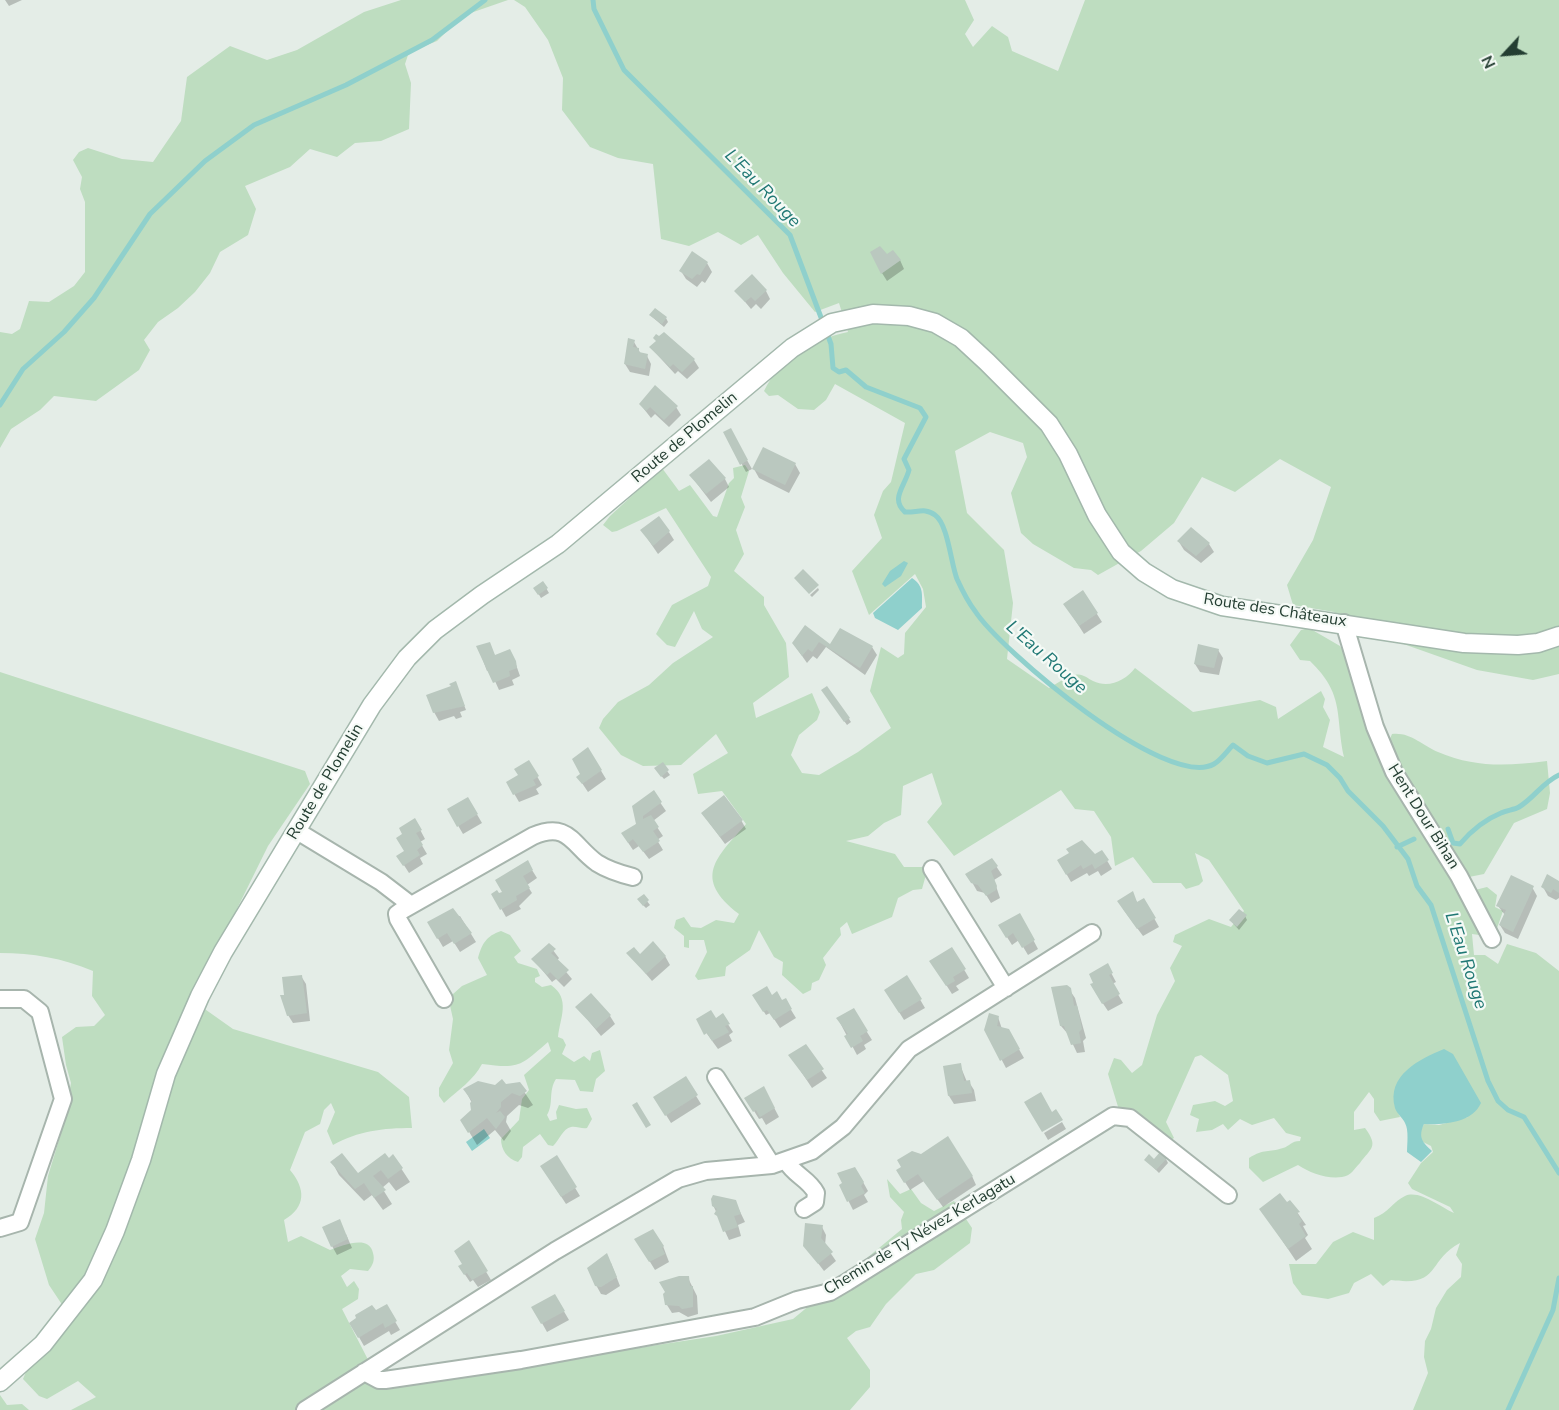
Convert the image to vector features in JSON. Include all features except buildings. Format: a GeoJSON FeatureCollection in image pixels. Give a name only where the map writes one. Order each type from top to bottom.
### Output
{"type":"FeatureCollection","features":[{"type":"Feature","properties":{"kind":"street","name":"Route des Châteaux"},"geometry":{"type":"LineString","coordinates":[[827,325],[873,314],[909,316],[935,323],[961,338],[1049,424],[1113,540],[1135,565],[1162,584],[1222,606],[1464,643],[1497,646],[1538,643],[1559,636]]}},
{"type":"Feature","properties":{"kind":"street","name":"Route de Plomelin"},"geometry":{"type":"LineString","coordinates":[[0,1382],[43,1344],[93,1280],[115,1232],[141,1160],[166,1074],[223,952],[372,705],[395,672],[426,638],[469,604],[558,544],[774,362],[827,325]]}},
{"type":"Feature","properties":{"kind":"street","name":"Hent Dour Bihan"},"geometry":{"type":"LineString","coordinates":[[1344,623],[1375,728],[1394,772],[1459,876],[1492,939]]}},
{"type":"Feature","properties":{"kind":"street"},"geometry":{"type":"LineString","coordinates":[[297,831],[381,882],[411,905]]}},
{"type":"Feature","properties":{"kind":"street"},"geometry":{"type":"LineString","coordinates":[[444,999],[397,914],[532,836],[548,831],[559,831],[570,836],[598,864],[633,877]]}},
{"type":"Feature","properties":{"kind":"street"},"geometry":{"type":"LineString","coordinates":[[932,870],[1006,988]]}},
{"type":"Feature","properties":{"kind":"street"},"geometry":{"type":"LineString","coordinates":[[305,1410],[555,1251],[678,1179],[706,1171],[780,1164],[812,1150],[834,1136],[909,1049],[1092,933]]}},
{"type":"Feature","properties":{"kind":"street"},"geometry":{"type":"LineString","coordinates":[[0,999],[24,999],[40,1012],[63,1099],[20,1222],[0,1228]]}},
{"type":"Feature","properties":{"kind":"street"},"geometry":{"type":"LineString","coordinates":[[717,1077],[780,1164],[808,1182],[816,1192],[815,1202],[804,1209]]}},
{"type":"Feature","properties":{"kind":"street","name":"Chemin de Ty Névez Kerlagatu"},"geometry":{"type":"LineString","coordinates":[[364,1372],[379,1380],[521,1360],[755,1317],[797,1300],[830,1292],[1113,1116],[1130,1118],[1228,1195]]}},
{"type":"Feature","properties":{"kind":"green space"},"geometry":{"type":"Polygon","coordinates":[[[401,0],[508,0],[462,16],[437,41],[409,52],[405,64],[411,83],[409,129],[381,141],[355,143],[337,157],[310,149],[290,167],[245,186],[256,209],[248,235],[220,252],[210,273],[195,292],[158,322],[144,340],[150,350],[139,370],[96,401],[54,396],[40,410],[11,429],[0,448],[0,332],[12,334],[20,329],[29,301],[49,302],[74,286],[85,272],[85,202],[80,189],[82,177],[73,160],[79,152],[88,148],[122,159],[153,162],[181,121],[187,77],[230,46],[267,60],[297,50],[364,12],[401,0]]]}},
{"type":"Feature","properties":{"kind":"green space"},"geometry":{"type":"Polygon","coordinates":[[[514,0],[965,0],[974,20],[965,34],[973,47],[992,26],[1008,37],[1012,51],[1058,71],[1085,0],[1559,0],[1559,674],[1533,680],[1477,670],[1344,623],[1334,612],[1293,605],[1287,585],[1313,540],[1331,487],[1280,459],[1235,492],[1202,477],[1174,523],[1141,551],[1098,575],[1091,570],[1074,568],[1033,544],[1021,533],[1011,493],[1027,457],[1023,443],[990,432],[955,451],[967,513],[1004,550],[1013,603],[1007,659],[1049,688],[1065,678],[1078,675],[1099,683],[1111,684],[1127,676],[1135,668],[1193,712],[1260,700],[1276,707],[1278,719],[1321,691],[1325,699],[1323,707],[1330,720],[1323,747],[1344,757],[1337,706],[1329,684],[1310,661],[1300,660],[1290,645],[1301,630],[1309,628],[1340,646],[1345,655],[1374,747],[1381,759],[1392,734],[1399,734],[1410,737],[1438,752],[1465,761],[1505,765],[1547,761],[1550,793],[1547,809],[1514,823],[1484,874],[1464,878],[1475,890],[1487,887],[1497,895],[1495,907],[1503,911],[1494,937],[1472,934],[1474,955],[1485,955],[1498,964],[1507,944],[1536,953],[1559,971],[1559,1410],[1413,1410],[1428,1373],[1424,1357],[1425,1341],[1431,1329],[1436,1308],[1447,1290],[1461,1277],[1462,1264],[1456,1255],[1460,1243],[1449,1250],[1432,1271],[1419,1280],[1391,1280],[1383,1286],[1371,1274],[1354,1283],[1349,1293],[1328,1299],[1302,1295],[1293,1283],[1289,1264],[1316,1264],[1333,1242],[1353,1232],[1374,1240],[1374,1218],[1405,1196],[1423,1197],[1454,1213],[1450,1207],[1412,1189],[1408,1183],[1421,1163],[1433,1152],[1431,1146],[1421,1141],[1420,1132],[1424,1124],[1439,1125],[1468,1117],[1397,1109],[1400,1117],[1380,1121],[1374,1112],[1374,1099],[1369,1092],[1354,1112],[1354,1130],[1365,1128],[1372,1139],[1372,1147],[1350,1174],[1342,1177],[1324,1176],[1298,1165],[1263,1182],[1249,1168],[1249,1158],[1300,1141],[1301,1137],[1286,1133],[1274,1118],[1252,1125],[1240,1119],[1228,1130],[1223,1124],[1212,1130],[1196,1132],[1199,1119],[1190,1115],[1193,1105],[1215,1101],[1225,1106],[1233,1101],[1228,1075],[1201,1055],[1195,1057],[1166,1122],[1174,1138],[1169,1141],[1119,1110],[1108,1074],[1114,1058],[1121,1060],[1132,1073],[1142,1065],[1157,1015],[1175,981],[1170,968],[1182,946],[1173,942],[1175,935],[1209,919],[1231,927],[1244,911],[1209,860],[1195,853],[1203,881],[1199,885],[1186,889],[1181,883],[1153,883],[1133,857],[1115,866],[1111,837],[1094,811],[1075,809],[1061,790],[954,856],[927,822],[942,804],[932,773],[903,786],[901,815],[884,823],[868,836],[846,841],[895,854],[904,867],[923,867],[927,871],[922,889],[913,890],[898,898],[892,917],[852,934],[847,922],[840,928],[841,935],[823,958],[826,965],[819,980],[812,983],[811,990],[803,994],[782,975],[783,962],[774,957],[759,930],[750,950],[726,967],[725,976],[698,980],[695,976],[707,952],[704,940],[689,940],[689,948],[684,947],[684,936],[674,928],[676,920],[684,917],[691,927],[701,928],[716,920],[734,923],[739,914],[716,890],[713,879],[718,858],[746,824],[722,791],[698,794],[693,774],[728,753],[716,734],[681,765],[643,766],[621,755],[599,728],[603,719],[618,702],[649,685],[673,663],[713,637],[702,629],[694,611],[675,647],[667,645],[656,634],[672,605],[708,586],[711,577],[666,508],[617,531],[612,532],[603,525],[662,468],[679,491],[690,485],[713,516],[717,517],[729,483],[734,478],[733,468],[745,465],[749,471],[741,497],[745,507],[736,530],[744,554],[734,571],[764,597],[764,605],[786,643],[789,677],[753,703],[756,718],[812,693],[820,712],[817,720],[799,735],[791,755],[802,773],[819,775],[858,752],[891,728],[870,691],[881,647],[898,658],[904,654],[905,633],[926,607],[923,589],[915,574],[869,615],[852,571],[882,538],[874,515],[883,491],[891,482],[905,423],[835,384],[826,400],[814,410],[798,409],[778,395],[769,396],[764,391],[779,369],[799,352],[822,340],[848,332],[839,303],[815,312],[783,273],[758,235],[741,245],[718,232],[689,246],[661,239],[653,164],[618,158],[590,147],[562,110],[563,78],[548,40],[525,7],[514,0]]]}},
{"type":"Feature","properties":{"kind":"green space"},"geometry":{"type":"Polygon","coordinates":[[[0,672],[305,771],[310,784],[268,846],[192,1000],[233,1029],[378,1072],[409,1097],[412,1128],[371,1131],[352,1136],[333,1145],[327,1131],[335,1112],[331,1103],[324,1110],[320,1124],[305,1132],[290,1170],[299,1184],[300,1203],[284,1220],[288,1242],[301,1236],[330,1250],[354,1243],[366,1244],[370,1247],[374,1260],[368,1271],[350,1269],[341,1276],[347,1287],[354,1281],[359,1289],[358,1299],[342,1309],[382,1387],[716,1336],[793,1319],[902,1229],[901,1220],[904,1212],[890,1197],[887,1179],[900,1194],[911,1189],[921,1203],[934,1211],[954,1201],[972,1228],[970,1243],[934,1270],[916,1274],[886,1304],[870,1327],[856,1331],[847,1338],[870,1370],[870,1387],[850,1410],[71,1410],[96,1397],[78,1381],[47,1399],[39,1396],[23,1379],[28,1367],[73,1321],[49,1285],[35,1239],[44,1213],[48,1176],[62,1130],[71,1083],[62,1037],[76,1027],[94,1026],[105,1015],[92,996],[93,971],[47,957],[0,953],[0,672]]]}},
{"type":"Feature","properties":{"kind":"green space"},"geometry":{"type":"Polygon","coordinates":[[[501,931],[510,935],[521,951],[514,957],[518,963],[537,969],[540,976],[535,978],[535,982],[542,987],[551,985],[561,996],[563,1009],[558,1037],[563,1039],[566,1045],[562,1054],[574,1062],[584,1056],[590,1061],[592,1053],[600,1050],[605,1071],[596,1079],[593,1092],[580,1091],[575,1080],[556,1079],[547,1115],[550,1121],[557,1119],[556,1112],[559,1105],[576,1109],[587,1108],[592,1119],[587,1128],[568,1128],[553,1146],[548,1145],[540,1134],[523,1147],[522,1157],[518,1162],[505,1153],[501,1139],[519,1120],[522,1099],[529,1090],[524,1075],[551,1051],[548,1042],[519,1064],[504,1066],[482,1064],[470,1080],[444,1103],[439,1096],[439,1088],[453,1063],[449,1050],[453,1019],[449,1001],[462,986],[487,975],[478,958],[488,938],[501,931]]]}},
{"type":"Feature","properties":{"kind":"green space"},"geometry":{"type":"Polygon","coordinates":[[[0,1395],[7,1405],[22,1404],[29,1410],[0,1410],[0,1395]]]}},
{"type":"Feature","properties":{"kind":"water"},"geometry":{"type":"Polygon","coordinates":[[[904,561],[908,563],[901,576],[885,587],[882,584],[890,571],[904,561]]]}},
{"type":"Feature","properties":{"kind":"water"},"geometry":{"type":"Polygon","coordinates":[[[912,578],[920,587],[922,608],[898,630],[875,618],[873,613],[912,578]]]}},
{"type":"Feature","properties":{"kind":"water"},"geometry":{"type":"Polygon","coordinates":[[[1444,1049],[1453,1054],[1481,1103],[1477,1110],[1464,1119],[1440,1124],[1424,1124],[1421,1132],[1422,1139],[1432,1151],[1421,1162],[1407,1152],[1406,1126],[1395,1108],[1395,1086],[1400,1077],[1416,1063],[1444,1049]]]}},
{"type":"Feature","properties":{"kind":"water"},"geometry":{"type":"Polygon","coordinates":[[[484,1129],[490,1138],[472,1151],[466,1142],[484,1129]]]}},
{"type":"Feature","properties":{"kind":"waterway"},"geometry":{"type":"LineString","coordinates":[[0,405],[23,369],[64,332],[94,298],[150,214],[205,161],[254,125],[346,85],[432,40],[485,0]]}},
{"type":"Feature","properties":{"kind":"waterway","name":"L'Eau Rouge"},"geometry":{"type":"LineString","coordinates":[[593,0],[594,9],[624,70],[790,235],[831,344],[833,368],[839,372],[846,370],[866,387],[920,408],[926,417],[904,459],[909,470],[900,492],[899,502],[905,512],[928,511],[939,520],[946,535],[959,583],[972,607],[991,630],[1049,684],[1124,738],[1160,757],[1191,767],[1214,764],[1233,745],[1248,756],[1267,763],[1304,754],[1327,765],[1340,778],[1348,791],[1383,826],[1408,859],[1417,886],[1431,905],[1488,1081],[1498,1101],[1508,1110],[1524,1117],[1559,1173]]}},
{"type":"Feature","properties":{"kind":"waterway"},"geometry":{"type":"LineString","coordinates":[[1448,829],[1453,843],[1460,844],[1484,822],[1519,807],[1559,775]]}},
{"type":"Feature","properties":{"kind":"waterway"},"geometry":{"type":"LineString","coordinates":[[1397,847],[1414,839]]}},
{"type":"Feature","properties":{"kind":"waterway","name":"L'Eau Rouge"},"geometry":{"type":"LineString","coordinates":[[1508,1410],[1553,1310],[1559,1278]]}}]}
